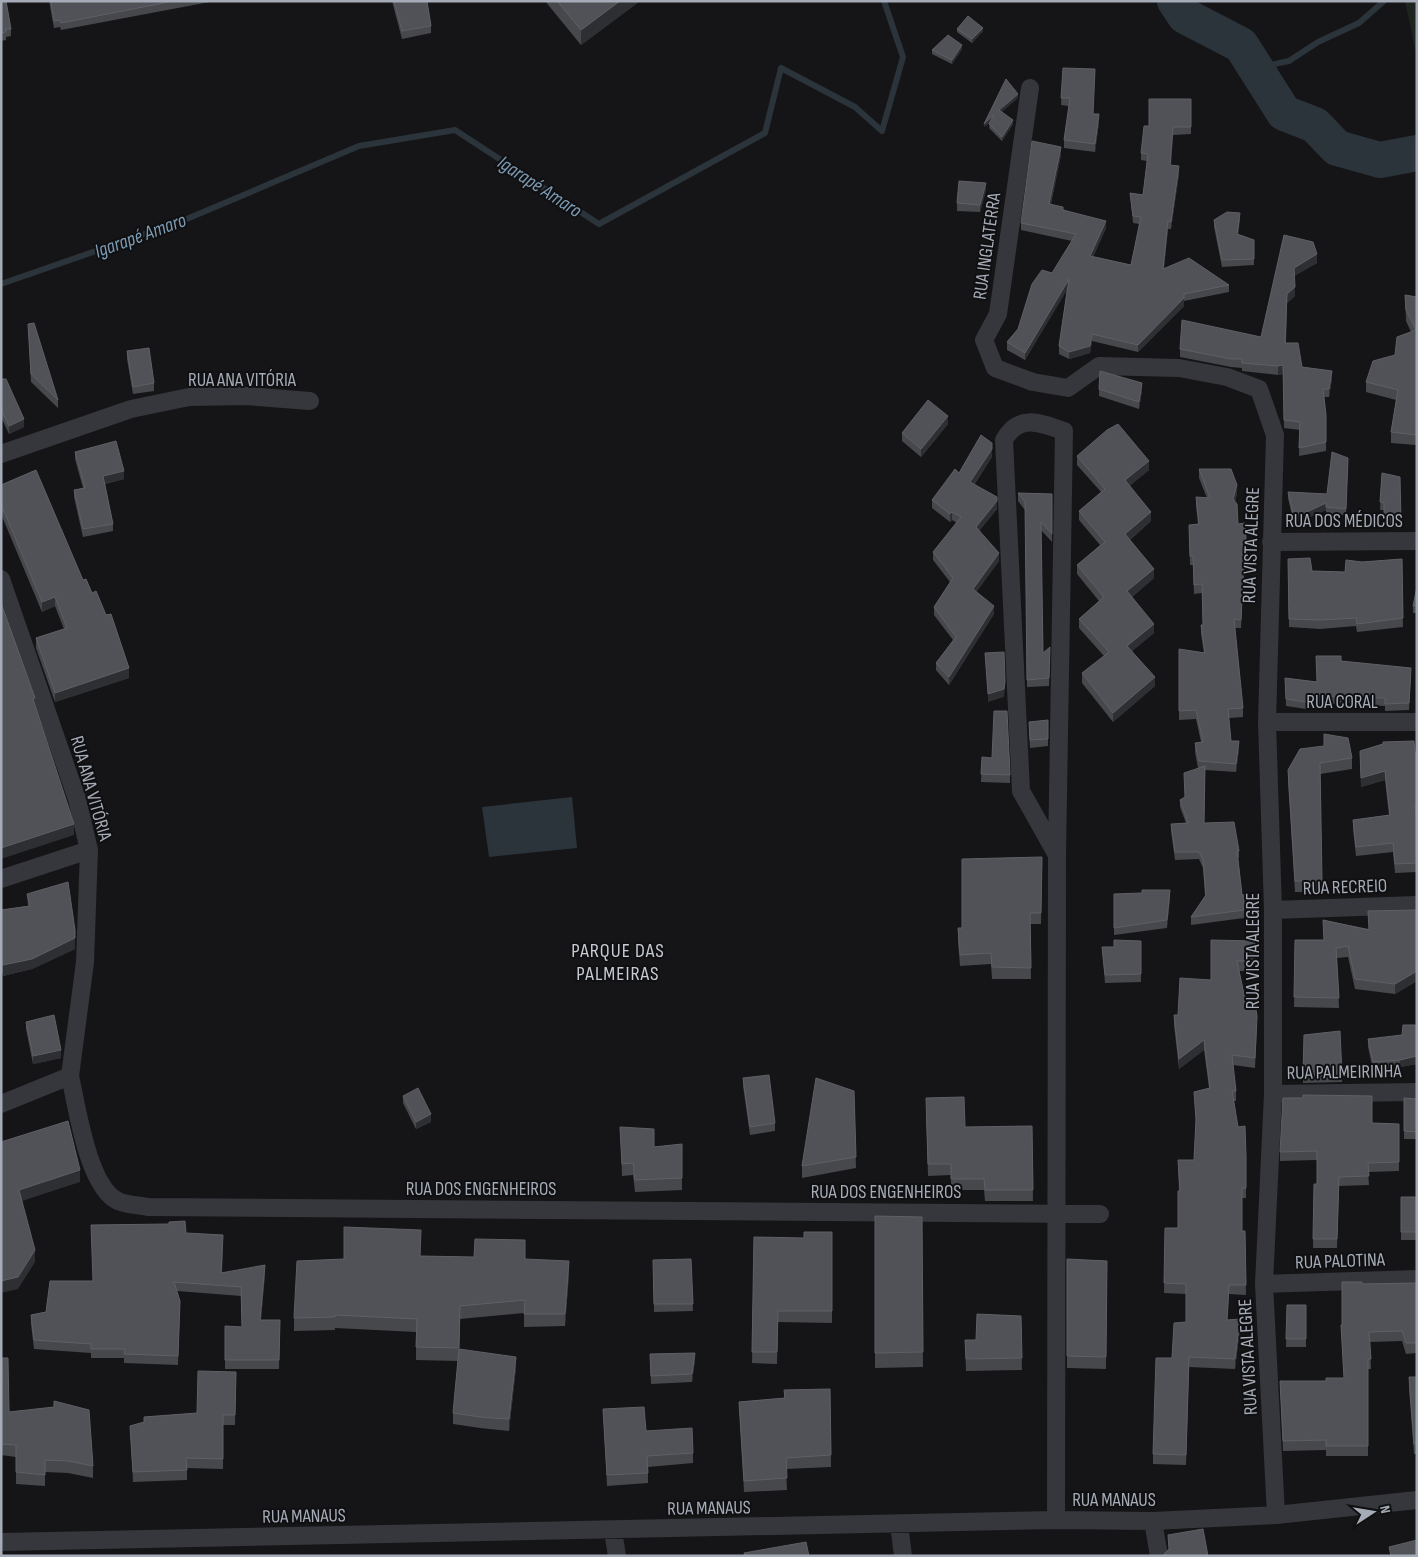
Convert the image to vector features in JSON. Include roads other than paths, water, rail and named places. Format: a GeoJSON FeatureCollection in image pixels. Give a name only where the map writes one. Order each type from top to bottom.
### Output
{"type":"FeatureCollection","features":[{"type":"Feature","properties":{"kind":"street","name":"RUA INGLATERRA"},"geometry":{"type":"LineString","coordinates":[[1030,88],[998,314],[984,340],[995,368],[1033,382],[1068,388],[1099,366],[1179,368],[1227,377],[1259,389]]}},
{"type":"Feature","properties":{"kind":"street","name":"RUA VISTA ALEGRE"},"geometry":{"type":"LineString","coordinates":[[1259,389],[1275,435],[1267,722],[1273,910],[1273,1094],[1264,1284],[1276,1515]]}},
{"type":"Feature","properties":{"kind":"street","name":"RUA ANA VITÓRIA"},"geometry":{"type":"LineString","coordinates":[[1,454],[130,409],[189,397],[246,396],[310,401]]}},
{"type":"Feature","properties":{"kind":"street"},"geometry":{"type":"LineString","coordinates":[[1056,1520],[1058,856],[1064,431],[1038,422],[1016,426],[1004,440],[1004,450],[1020,791],[1058,856]]}},
{"type":"Feature","properties":{"kind":"street","name":"RUA DOS MÉDICOS"},"geometry":{"type":"LineString","coordinates":[[1271,542],[1417,541]]}},
{"type":"Feature","properties":{"kind":"street","name":"RUA ANA VITÓRIA"},"geometry":{"type":"LineString","coordinates":[[1,578],[77,800],[89,850],[85,962],[70,1076]]}},
{"type":"Feature","properties":{"kind":"street","name":"RUA CORAL"},"geometry":{"type":"LineString","coordinates":[[1267,722],[1417,722]]}},
{"type":"Feature","properties":{"kind":"street"},"geometry":{"type":"LineString","coordinates":[[1,879],[89,850]]}},
{"type":"Feature","properties":{"kind":"street","name":"RUA RECREIO"},"geometry":{"type":"LineString","coordinates":[[1273,910],[1417,906]]}},
{"type":"Feature","properties":{"kind":"street"},"geometry":{"type":"LineString","coordinates":[[1,1104],[70,1076]]}},
{"type":"Feature","properties":{"kind":"street","name":"RUA DOS ENGENHEIROS"},"geometry":{"type":"LineString","coordinates":[[70,1076],[91,1166],[99,1183],[118,1201],[148,1207],[1100,1214]]}},
{"type":"Feature","properties":{"kind":"street","name":"RUA PALMEIRINHA"},"geometry":{"type":"LineString","coordinates":[[1273,1094],[1417,1092]]}},
{"type":"Feature","properties":{"kind":"street","name":"RUA PALOTINA"},"geometry":{"type":"LineString","coordinates":[[1264,1284],[1417,1278]]}},
{"type":"Feature","properties":{"kind":"street","name":"RUA MANAUS"},"geometry":{"type":"LineString","coordinates":[[1,1542],[614,1531],[1056,1520],[1153,1521],[1276,1515],[1417,1500]]}},
{"type":"Feature","properties":{"kind":"street"},"geometry":{"type":"LineString","coordinates":[[1153,1521],[1159,1556]]}},
{"type":"Feature","properties":{"kind":"street"},"geometry":{"type":"LineString","coordinates":[[899,1524],[903,1556]]}},
{"type":"Feature","properties":{"kind":"street"},"geometry":{"type":"LineString","coordinates":[[614,1531],[617,1556]]}},
{"type":"Feature","properties":{"kind":"waterway","name":"Igarapé Amaro"},"geometry":{"type":"LineString","coordinates":[[1,284],[182,221],[359,146],[455,130],[599,224],[765,133],[781,68],[855,107],[882,131],[903,57],[884,1]]}},
{"type":"Feature","properties":{"kind":"waterway"},"geometry":{"type":"LineString","coordinates":[[1175,1],[1185,16],[1241,45],[1284,113],[1315,125],[1337,148],[1380,160],[1417,153]]}},
{"type":"Feature","properties":{"kind":"waterway"},"geometry":{"type":"LineString","coordinates":[[1256,68],[1289,61],[1318,42],[1359,23],[1384,1]]}},
{"type":"Feature","properties":{"kind":"district","name":"PARQUE DAS PALMEIRAS"},"geometry":{"type":"Point","coordinates":[618,962]}}]}
